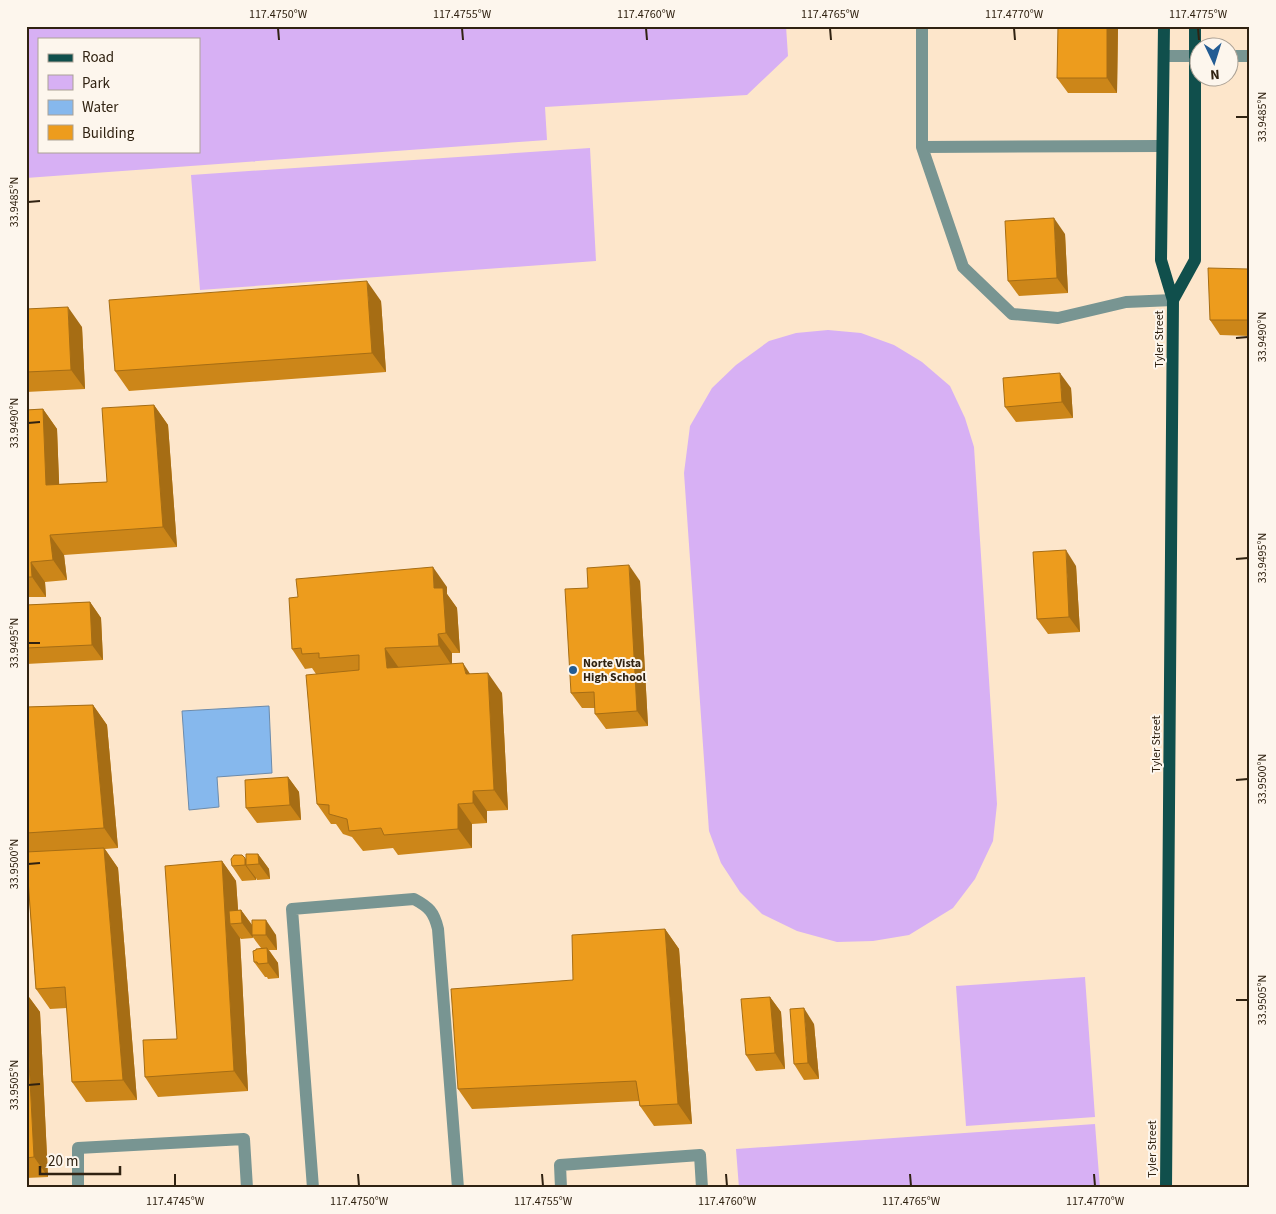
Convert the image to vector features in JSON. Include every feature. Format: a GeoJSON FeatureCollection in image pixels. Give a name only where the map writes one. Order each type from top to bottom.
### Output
{"type":"FeatureCollection","features":[{"type":"Feature","properties":{"kind":"main road","name":"Tyler Street"},"geometry":{"type":"LineString","coordinates":[[1164,26],[1161,260],[1173,300],[1166,1188]]}},
{"type":"Feature","properties":{"kind":"main road","name":"Tyler Street"},"geometry":{"type":"LineString","coordinates":[[1173,300],[1195,260],[1197,88]]}},
{"type":"Feature","properties":{"kind":"street"},"geometry":{"type":"LineString","coordinates":[[922,26],[922,147],[963,267],[1012,314],[1058,318],[1126,302],[1173,300]]}},
{"type":"Feature","properties":{"kind":"street"},"geometry":{"type":"LineString","coordinates":[[1164,56],[1188,56]]}},
{"type":"Feature","properties":{"kind":"street"},"geometry":{"type":"LineString","coordinates":[[922,147],[1162,146]]}},
{"type":"Feature","properties":{"kind":"street"},"geometry":{"type":"LineString","coordinates":[[313,1188],[292,909],[414,899],[426,905],[435,916],[438,929],[458,1188]]}},
{"type":"Feature","properties":{"kind":"street"},"geometry":{"type":"LineString","coordinates":[[78,1188],[78,1148],[244,1139],[247,1188]]}},
{"type":"Feature","properties":{"kind":"street"},"geometry":{"type":"LineString","coordinates":[[561,1188],[560,1165],[700,1155],[702,1188]]}},
{"type":"Feature","properties":{"kind":"green space"},"geometry":{"type":"Polygon","coordinates":[[[26,26],[786,26],[788,56],[747,95],[545,107],[547,140],[26,178],[26,26]]]}},
{"type":"Feature","properties":{"kind":"green space"},"geometry":{"type":"Polygon","coordinates":[[[590,148],[596,261],[200,290],[191,175],[590,148]]]}},
{"type":"Feature","properties":{"kind":"green space"},"geometry":{"type":"Polygon","coordinates":[[[828,330],[861,333],[894,345],[922,362],[950,386],[965,418],[974,447],[997,804],[993,841],[975,879],[953,908],[909,935],[873,941],[837,942],[797,931],[762,914],[740,892],[721,863],[709,831],[684,473],[690,426],[712,388],[736,365],[769,341],[796,333],[828,330]]]}},
{"type":"Feature","properties":{"kind":"green space"},"geometry":{"type":"Polygon","coordinates":[[[1085,977],[1095,1117],[966,1126],[956,986],[1085,977]]]}},
{"type":"Feature","properties":{"kind":"green space"},"geometry":{"type":"Polygon","coordinates":[[[1095,1124],[1100,1188],[739,1188],[736,1149],[1095,1124]]]}},
{"type":"Feature","properties":{"kind":"water"},"geometry":{"type":"Polygon","coordinates":[[[269,706],[272,773],[217,777],[219,807],[189,810],[182,711],[269,706]]]}},
{"type":"Feature","properties":{"kind":"building"},"geometry":{"type":"Polygon","coordinates":[[[1058,26],[1107,26],[1107,78],[1057,78],[1058,26]]]}},
{"type":"Feature","properties":{"kind":"building"},"geometry":{"type":"Polygon","coordinates":[[[1054,218],[1057,278],[1008,281],[1005,221],[1054,218]]]}},
{"type":"Feature","properties":{"kind":"building"},"geometry":{"type":"Polygon","coordinates":[[[1208,268],[1248,269],[1248,279],[1250,279],[1250,320],[1210,320],[1208,268]]]}},
{"type":"Feature","properties":{"kind":"building"},"geometry":{"type":"Polygon","coordinates":[[[367,281],[372,353],[115,371],[109,300],[367,281]]]}},
{"type":"Feature","properties":{"kind":"building"},"geometry":{"type":"Polygon","coordinates":[[[68,307],[71,370],[26,372],[26,309],[68,307]]]}},
{"type":"Feature","properties":{"kind":"building"},"geometry":{"type":"Polygon","coordinates":[[[1060,373],[1062,402],[1005,407],[1003,378],[1060,373]]]}},
{"type":"Feature","properties":{"kind":"building"},"geometry":{"type":"Polygon","coordinates":[[[154,405],[163,527],[50,535],[53,560],[31,562],[32,577],[26,577],[26,410],[43,409],[46,485],[107,482],[102,408],[154,405]]]}},
{"type":"Feature","properties":{"kind":"building"},"geometry":{"type":"Polygon","coordinates":[[[1066,550],[1069,617],[1037,619],[1033,552],[1066,550]]]}},
{"type":"Feature","properties":{"kind":"building","name":"Norte Vista High School"},"geometry":{"type":"Polygon","coordinates":[[[629,565],[637,711],[595,714],[594,692],[571,693],[565,589],[588,588],[587,568],[629,565]]]}},
{"type":"Feature","properties":{"kind":"building"},"geometry":{"type":"Polygon","coordinates":[[[433,567],[434,588],[443,588],[446,633],[438,634],[439,646],[385,648],[387,668],[463,663],[466,674],[488,673],[494,790],[473,791],[473,803],[458,804],[458,829],[384,835],[381,828],[349,831],[347,819],[329,814],[329,805],[317,804],[306,675],[359,670],[359,655],[319,658],[319,653],[302,654],[301,648],[292,649],[289,598],[298,597],[296,579],[433,567]]]}},
{"type":"Feature","properties":{"kind":"building"},"geometry":{"type":"Polygon","coordinates":[[[90,602],[92,645],[26,648],[26,605],[90,602]]]}},
{"type":"Feature","properties":{"kind":"building"},"geometry":{"type":"Polygon","coordinates":[[[93,705],[104,828],[26,833],[26,707],[93,705]]]}},
{"type":"Feature","properties":{"kind":"building"},"geometry":{"type":"Polygon","coordinates":[[[288,777],[290,805],[246,808],[245,780],[288,777]]]}},
{"type":"Feature","properties":{"kind":"building"},"geometry":{"type":"Polygon","coordinates":[[[104,848],[123,1080],[72,1082],[65,987],[36,989],[26,852],[104,848]]]}},
{"type":"Feature","properties":{"kind":"building"},"geometry":{"type":"Polygon","coordinates":[[[246,854],[258,854],[259,864],[246,865],[246,854]]]}},
{"type":"Feature","properties":{"kind":"building"},"geometry":{"type":"Polygon","coordinates":[[[234,855],[242,855],[245,858],[245,865],[232,866],[231,859],[234,855]]]}},
{"type":"Feature","properties":{"kind":"building"},"geometry":{"type":"Polygon","coordinates":[[[222,861],[234,1071],[145,1077],[143,1040],[177,1039],[165,866],[222,861]]]}},
{"type":"Feature","properties":{"kind":"building"},"geometry":{"type":"Polygon","coordinates":[[[241,910],[242,923],[230,924],[229,911],[241,910]]]}},
{"type":"Feature","properties":{"kind":"building"},"geometry":{"type":"Polygon","coordinates":[[[252,920],[266,920],[266,935],[252,935],[252,920]]]}},
{"type":"Feature","properties":{"kind":"building"},"geometry":{"type":"Polygon","coordinates":[[[665,929],[678,1104],[640,1106],[636,1081],[458,1089],[451,989],[573,980],[572,935],[665,929]]]}},
{"type":"Feature","properties":{"kind":"building"},"geometry":{"type":"Polygon","coordinates":[[[267,948],[268,963],[258,964],[254,962],[253,951],[267,948]]]}},
{"type":"Feature","properties":{"kind":"building"},"geometry":{"type":"Polygon","coordinates":[[[770,997],[775,1053],[746,1055],[741,999],[770,997]]]}},
{"type":"Feature","properties":{"kind":"building"},"geometry":{"type":"Polygon","coordinates":[[[26,1004],[34,1157],[26,1158],[26,1004]]]}},
{"type":"Feature","properties":{"kind":"building"},"geometry":{"type":"Polygon","coordinates":[[[804,1008],[808,1063],[794,1064],[790,1009],[804,1008]]]}},
{"type":"Feature","properties":{"kind":"place","name":"Norte Vista High School"},"geometry":{"type":"Point","coordinates":[573,670]}}]}
